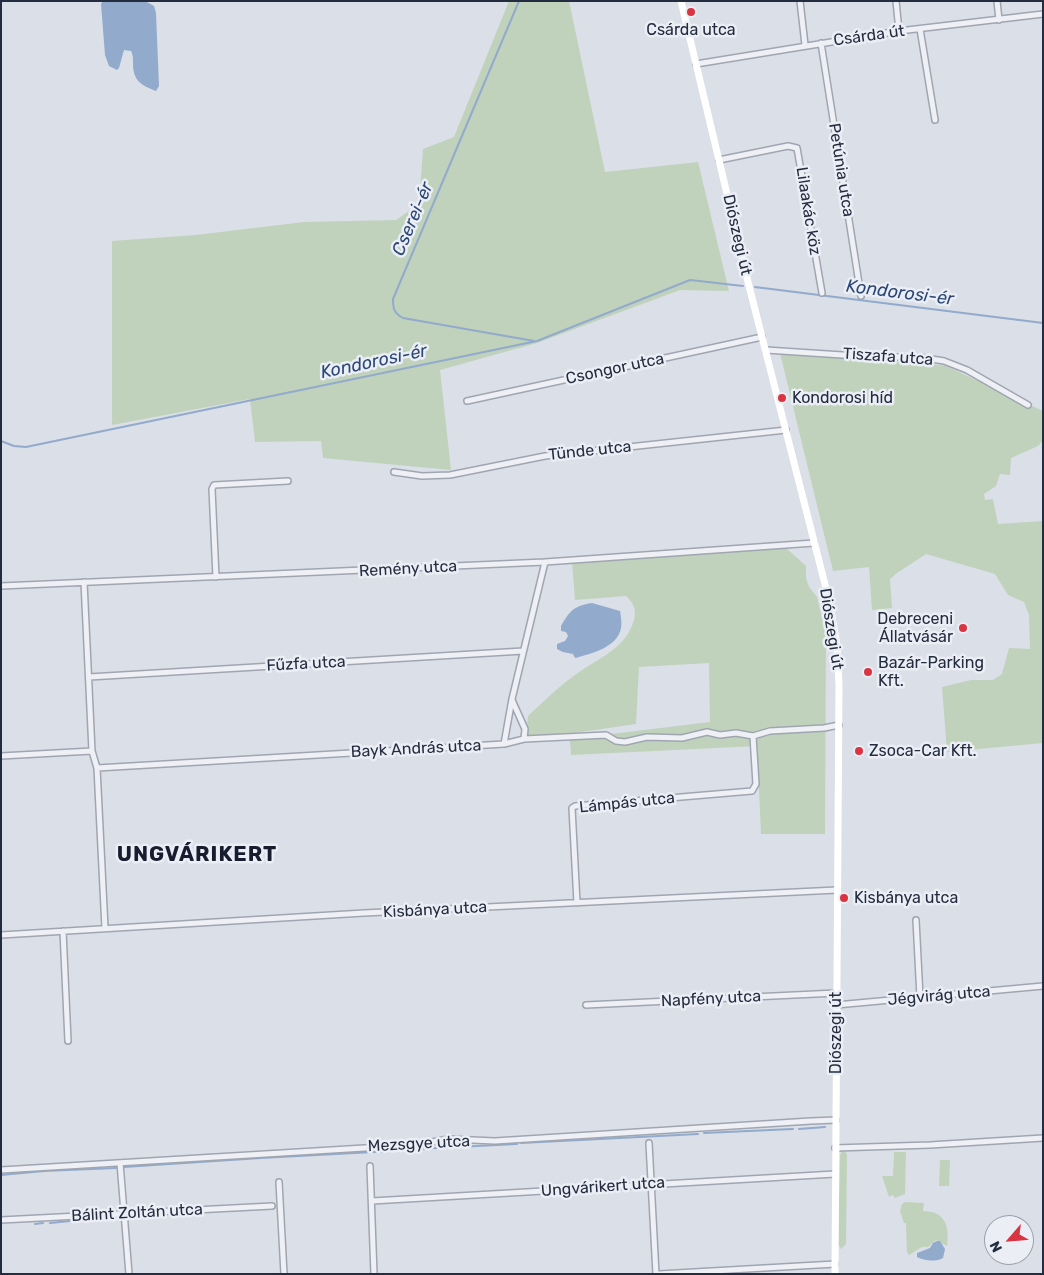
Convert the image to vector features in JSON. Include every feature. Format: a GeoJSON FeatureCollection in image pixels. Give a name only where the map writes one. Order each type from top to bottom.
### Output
{"type":"FeatureCollection","features":[{"type":"Feature","properties":{"kind":"main road","name":"Diószegi út"},"geometry":{"type":"LineString","coordinates":[[680,1],[762,337],[829,600],[837,645],[840,685],[834,1274]]}},
{"type":"Feature","properties":{"kind":"street"},"geometry":{"type":"LineString","coordinates":[[800,1],[805,45]]}},
{"type":"Feature","properties":{"kind":"street"},"geometry":{"type":"LineString","coordinates":[[896,1],[900,31]]}},
{"type":"Feature","properties":{"kind":"street"},"geometry":{"type":"LineString","coordinates":[[997,1],[999,20]]}},
{"type":"Feature","properties":{"kind":"street","name":"Csárda út"},"geometry":{"type":"LineString","coordinates":[[696,64],[900,31],[1043,14]]}},
{"type":"Feature","properties":{"kind":"street"},"geometry":{"type":"LineString","coordinates":[[920,29],[935,120]]}},
{"type":"Feature","properties":{"kind":"street","name":"Petúnia utca"},"geometry":{"type":"LineString","coordinates":[[821,44],[861,296]]}},
{"type":"Feature","properties":{"kind":"street","name":"Lilaakác köz"},"geometry":{"type":"LineString","coordinates":[[719,160],[788,146],[797,148],[822,292]]}},
{"type":"Feature","properties":{"kind":"street","name":"Csongor utca"},"geometry":{"type":"LineString","coordinates":[[467,401],[762,337]]}},
{"type":"Feature","properties":{"kind":"street","name":"Tiszafa utca"},"geometry":{"type":"LineString","coordinates":[[766,350],[873,357],[919,357],[944,361],[967,370],[1028,405]]}},
{"type":"Feature","properties":{"kind":"street","name":"Tünde utca"},"geometry":{"type":"LineString","coordinates":[[394,472],[422,476],[450,474],[545,456],[786,430]]}},
{"type":"Feature","properties":{"kind":"street"},"geometry":{"type":"LineString","coordinates":[[216,577],[212,489],[214,485],[288,481]]}},
{"type":"Feature","properties":{"kind":"street","name":"Remény utca"},"geometry":{"type":"LineString","coordinates":[[1,586],[545,562],[814,543]]}},
{"type":"Feature","properties":{"kind":"street"},"geometry":{"type":"LineString","coordinates":[[504,744],[512,700],[545,562]]}},
{"type":"Feature","properties":{"kind":"street"},"geometry":{"type":"LineString","coordinates":[[84,582],[92,751],[97,768],[105,928]]}},
{"type":"Feature","properties":{"kind":"street","name":"Fűzfa utca"},"geometry":{"type":"LineString","coordinates":[[89,677],[523,652]]}},
{"type":"Feature","properties":{"kind":"street"},"geometry":{"type":"LineString","coordinates":[[512,700],[525,729],[524,740]]}},
{"type":"Feature","properties":{"kind":"street","name":"Bayk András utca"},"geometry":{"type":"LineString","coordinates":[[97,768],[504,744],[524,740],[606,735],[616,741],[625,742],[647,737],[682,738],[707,732],[720,735],[736,733],[753,736],[770,731],[824,728],[839,725]]}},
{"type":"Feature","properties":{"kind":"street","name":"Lámpás utca"},"geometry":{"type":"LineString","coordinates":[[577,904],[572,808],[575,806],[748,792],[755,788],[756,784],[753,736]]}},
{"type":"Feature","properties":{"kind":"street"},"geometry":{"type":"LineString","coordinates":[[1,756],[92,751]]}},
{"type":"Feature","properties":{"kind":"street","name":"Kisbánya utca"},"geometry":{"type":"LineString","coordinates":[[1,934],[837,890]]}},
{"type":"Feature","properties":{"kind":"street"},"geometry":{"type":"LineString","coordinates":[[916,920],[920,998]]}},
{"type":"Feature","properties":{"kind":"street"},"geometry":{"type":"LineString","coordinates":[[63,931],[68,1041]]}},
{"type":"Feature","properties":{"kind":"street","name":"Jégvirág utca"},"geometry":{"type":"LineString","coordinates":[[836,1005],[1043,986]]}},
{"type":"Feature","properties":{"kind":"street","name":"Napfény utca"},"geometry":{"type":"LineString","coordinates":[[586,1005],[836,993]]}},
{"type":"Feature","properties":{"kind":"street","name":"Mezsgye utca"},"geometry":{"type":"LineString","coordinates":[[1,1170],[414,1145],[450,1140],[495,1141],[836,1120]]}},
{"type":"Feature","properties":{"kind":"street"},"geometry":{"type":"LineString","coordinates":[[835,1148],[930,1145],[1043,1138]]}},
{"type":"Feature","properties":{"kind":"street"},"geometry":{"type":"LineString","coordinates":[[649,1143],[657,1274],[835,1264]]}},
{"type":"Feature","properties":{"kind":"street"},"geometry":{"type":"LineString","coordinates":[[120,1163],[129,1274]]}},
{"type":"Feature","properties":{"kind":"street"},"geometry":{"type":"LineString","coordinates":[[370,1166],[374,1274]]}},
{"type":"Feature","properties":{"kind":"street","name":"Ungvárikert utca"},"geometry":{"type":"LineString","coordinates":[[372,1201],[835,1174]]}},
{"type":"Feature","properties":{"kind":"street"},"geometry":{"type":"LineString","coordinates":[[279,1182],[284,1274]]}},
{"type":"Feature","properties":{"kind":"street","name":"Bálint Zoltán utca"},"geometry":{"type":"LineString","coordinates":[[1,1220],[272,1206]]}},
{"type":"Feature","properties":{"kind":"green space"},"geometry":{"type":"Polygon","coordinates":[[[509,1],[569,1],[605,172],[698,162],[729,291],[680,290],[537,343],[440,370],[451,470],[323,458],[321,441],[255,442],[250,399],[112,425],[112,241],[196,235],[304,222],[396,220],[419,204],[423,149],[454,137],[509,1]]]}},
{"type":"Feature","properties":{"kind":"green space"},"geometry":{"type":"Polygon","coordinates":[[[780,353],[880,357],[946,366],[1043,411],[1043,440],[1038,446],[1011,458],[1010,475],[1000,474],[996,486],[984,494],[985,500],[993,499],[998,524],[1043,521],[1043,743],[947,752],[942,687],[971,680],[993,680],[1002,674],[1009,648],[1030,649],[1029,615],[1024,602],[1008,595],[995,574],[926,554],[890,579],[892,608],[872,610],[869,567],[833,571],[780,353]]]}},
{"type":"Feature","properties":{"kind":"green space"},"geometry":{"type":"Polygon","coordinates":[[[785,547],[806,566],[806,578],[809,587],[817,597],[826,634],[825,834],[761,834],[757,746],[571,755],[570,739],[710,722],[709,663],[639,667],[636,724],[526,740],[528,716],[565,682],[615,648],[629,633],[633,623],[634,608],[626,596],[575,600],[572,562],[785,547]]]}},
{"type":"Feature","properties":{"kind":"green space"},"geometry":{"type":"Polygon","coordinates":[[[843,1150],[847,1155],[846,1244],[841,1249],[838,1244],[840,1155],[843,1150]]]}},
{"type":"Feature","properties":{"kind":"green space"},"geometry":{"type":"Polygon","coordinates":[[[894,1152],[906,1152],[905,1194],[895,1198],[893,1195],[889,1197],[882,1176],[893,1176],[894,1152]]]}},
{"type":"Feature","properties":{"kind":"green space"},"geometry":{"type":"Polygon","coordinates":[[[940,1160],[950,1160],[949,1186],[939,1186],[940,1160]]]}},
{"type":"Feature","properties":{"kind":"green space"},"geometry":{"type":"Polygon","coordinates":[[[905,1202],[924,1203],[923,1211],[941,1217],[947,1226],[947,1246],[936,1240],[928,1247],[922,1247],[909,1255],[907,1252],[906,1223],[904,1223],[900,1211],[902,1204],[905,1202]]]}},
{"type":"Feature","properties":{"kind":"water"},"geometry":{"type":"Polygon","coordinates":[[[103,1],[145,1],[154,6],[156,13],[159,86],[156,91],[146,87],[136,78],[131,51],[124,50],[117,70],[109,66],[105,55],[101,4],[103,1]]]}},
{"type":"Feature","properties":{"kind":"water"},"geometry":{"type":"Polygon","coordinates":[[[592,603],[620,611],[621,628],[619,635],[603,649],[575,658],[573,654],[557,649],[557,644],[565,641],[568,636],[566,632],[561,631],[561,626],[567,616],[576,608],[592,603]]]}},
{"type":"Feature","properties":{"kind":"water"},"geometry":{"type":"Polygon","coordinates":[[[937,1241],[940,1241],[945,1249],[943,1258],[930,1260],[917,1257],[917,1253],[930,1248],[937,1241]]]}},
{"type":"Feature","properties":{"kind":"waterway","name":"Cserei-ér"},"geometry":{"type":"LineString","coordinates":[[519,1],[393,302],[396,312],[403,318],[534,341]]}},
{"type":"Feature","properties":{"kind":"waterway","name":"Kondorosi-ér"},"geometry":{"type":"LineString","coordinates":[[1,441],[14,446],[26,447],[537,341],[690,280],[743,286]]}},
{"type":"Feature","properties":{"kind":"waterway","name":"Kondorosi-ér"},"geometry":{"type":"LineString","coordinates":[[755,287],[1043,323]]}},
{"type":"Feature","properties":{"kind":"waterway"},"geometry":{"type":"LineString","coordinates":[[799,1129],[825,1127]]}},
{"type":"Feature","properties":{"kind":"waterway"},"geometry":{"type":"LineString","coordinates":[[704,1133],[793,1129]]}},
{"type":"Feature","properties":{"kind":"waterway"},"geometry":{"type":"LineString","coordinates":[[521,1143],[698,1134]]}},
{"type":"Feature","properties":{"kind":"waterway"},"geometry":{"type":"LineString","coordinates":[[397,1150],[517,1144]]}},
{"type":"Feature","properties":{"kind":"waterway"},"geometry":{"type":"LineString","coordinates":[[124,1167],[392,1151]]}},
{"type":"Feature","properties":{"kind":"waterway"},"geometry":{"type":"LineString","coordinates":[[1,1175],[116,1168]]}},
{"type":"Feature","properties":{"kind":"waterway"},"geometry":{"type":"LineString","coordinates":[[100,1219],[114,1218]]}},
{"type":"Feature","properties":{"kind":"waterway"},"geometry":{"type":"LineString","coordinates":[[79,1221],[94,1220]]}},
{"type":"Feature","properties":{"kind":"waterway"},"geometry":{"type":"LineString","coordinates":[[50,1223],[70,1221]]}},
{"type":"Feature","properties":{"kind":"waterway"},"geometry":{"type":"LineString","coordinates":[[35,1224],[43,1223]]}},
{"type":"Feature","properties":{"kind":"place","name":"Csárda utca"},"geometry":{"type":"Point","coordinates":[691,12]}},
{"type":"Feature","properties":{"kind":"place","name":"Kondorosi híd"},"geometry":{"type":"Point","coordinates":[782,398]}},
{"type":"Feature","properties":{"kind":"place","name":"Debreceni Állatvásár"},"geometry":{"type":"Point","coordinates":[963,628]}},
{"type":"Feature","properties":{"kind":"place","name":"Bazár-Parking Kft."},"geometry":{"type":"Point","coordinates":[868,672]}},
{"type":"Feature","properties":{"kind":"place","name":"Zsoca-Car Kft."},"geometry":{"type":"Point","coordinates":[859,751]}},
{"type":"Feature","properties":{"kind":"place","name":"Kisbánya utca"},"geometry":{"type":"Point","coordinates":[844,898]}},
{"type":"Feature","properties":{"kind":"district","name":"UNGVÁRIKERT"},"geometry":{"type":"Point","coordinates":[197,855]}}]}
